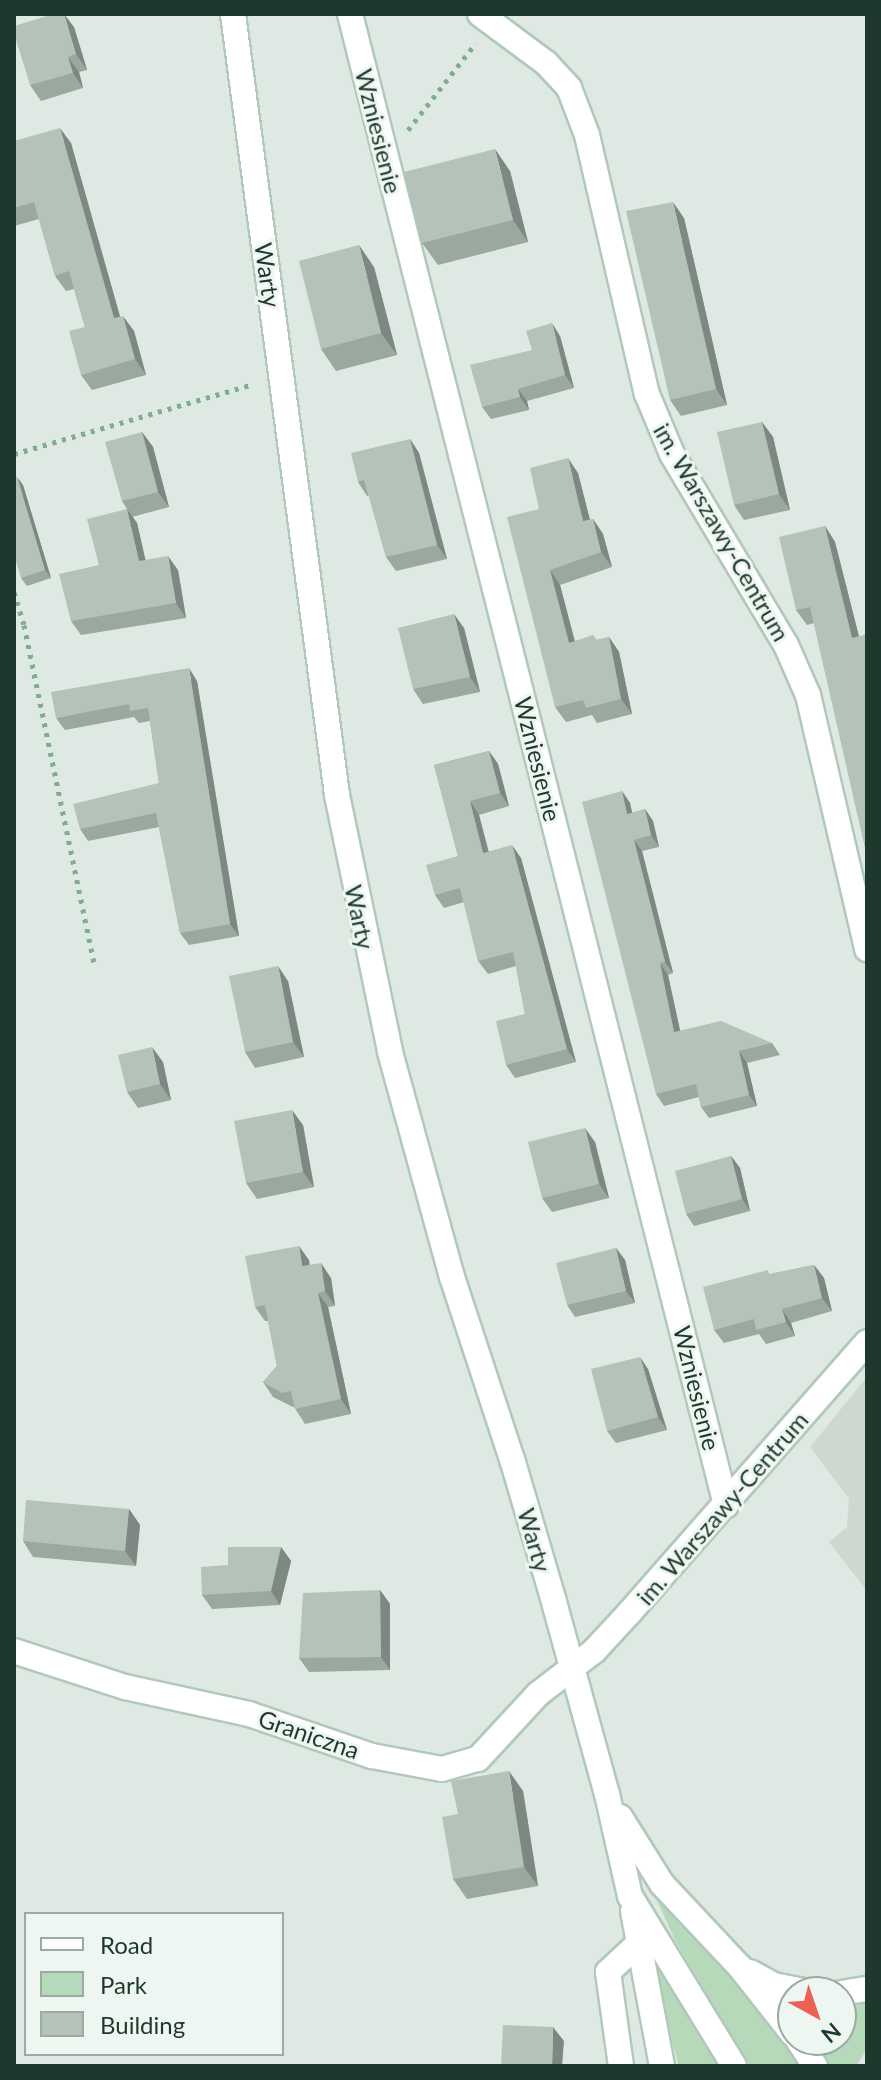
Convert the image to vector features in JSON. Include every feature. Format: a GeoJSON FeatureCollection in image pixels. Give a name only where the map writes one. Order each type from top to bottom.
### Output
{"type":"FeatureCollection","features":[{"type":"Feature","properties":{"kind":"street","name":"Warty"},"geometry":{"type":"LineString","coordinates":[[233,14],[337,795],[375,987],[412,1139],[452,1277],[512,1459],[607,1794],[630,1896],[734,2066]]}},
{"type":"Feature","properties":{"kind":"street","name":"Wzniesienie"},"geometry":{"type":"LineString","coordinates":[[350,14],[726,1505]]}},
{"type":"Feature","properties":{"kind":"street","name":"im. Warszawy-Centrum"},"geometry":{"type":"LineString","coordinates":[[486,18],[546,63],[569,88],[587,135],[647,394],[672,454],[786,645],[808,695],[867,949]]}},
{"type":"Feature","properties":{"kind":"street","name":"im. Warszawy-Centrum"},"geometry":{"type":"LineString","coordinates":[[572,1668],[603,1641],[867,1342]]}},
{"type":"Feature","properties":{"kind":"street","name":"Graniczna"},"geometry":{"type":"LineString","coordinates":[[14,1651],[125,1687],[249,1714],[372,1756],[442,1769],[478,1759],[505,1735],[538,1694],[572,1668]]}},
{"type":"Feature","properties":{"kind":"street","name":"Warty"},"geometry":{"type":"LineString","coordinates":[[607,1794],[662,1884],[740,1967],[777,2014]]}},
{"type":"Feature","properties":{"kind":"street"},"geometry":{"type":"LineString","coordinates":[[630,1896],[662,2066]]}},
{"type":"Feature","properties":{"kind":"street"},"geometry":{"type":"LineString","coordinates":[[621,2066],[608,1972],[639,1943]]}},
{"type":"Feature","properties":{"kind":"street"},"geometry":{"type":"LineString","coordinates":[[740,1967],[777,1986]]}},
{"type":"Feature","properties":{"kind":"path"},"geometry":{"type":"LineString","coordinates":[[385,152],[394,148],[486,18]]}},
{"type":"Feature","properties":{"kind":"path"},"geometry":{"type":"LineString","coordinates":[[14,454],[281,376]]}},
{"type":"Feature","properties":{"kind":"path"},"geometry":{"type":"LineString","coordinates":[[14,592],[24,625],[94,963]]}},
{"type":"Feature","properties":{"kind":"shaded area"},"geometry":{"type":"Polygon","coordinates":[[[867,1377],[867,1591],[829,1542],[847,1527],[849,1499],[810,1447],[867,1377]]]}},
{"type":"Feature","properties":{"kind":"green space"},"geometry":{"type":"Polygon","coordinates":[[[653,1892],[769,2020],[777,2032],[777,2056],[793,2056],[800,2066],[752,2066],[748,2063],[675,1940],[653,1892]]]}},
{"type":"Feature","properties":{"kind":"green space"},"geometry":{"type":"Polygon","coordinates":[[[651,1946],[717,2066],[679,2066],[654,1976],[651,1946]]]}},
{"type":"Feature","properties":{"kind":"green space"},"geometry":{"type":"Polygon","coordinates":[[[867,2001],[867,2049],[856,2066],[829,2066],[823,2056],[857,2056],[857,2002],[867,2001]]]}},
{"type":"Feature","properties":{"kind":"building"},"geometry":{"type":"Polygon","coordinates":[[[64,14],[76,54],[68,57],[73,73],[30,85],[14,26],[64,14]]]}},
{"type":"Feature","properties":{"kind":"building"},"geometry":{"type":"Polygon","coordinates":[[[60,128],[114,318],[123,316],[135,359],[81,375],[69,331],[85,327],[69,271],[55,276],[34,202],[14,208],[14,141],[60,128]]]}},
{"type":"Feature","properties":{"kind":"building"},"geometry":{"type":"Polygon","coordinates":[[[495,149],[513,220],[422,243],[404,172],[495,149]]]}},
{"type":"Feature","properties":{"kind":"building"},"geometry":{"type":"Polygon","coordinates":[[[673,202],[716,389],[670,400],[626,211],[673,202]]]}},
{"type":"Feature","properties":{"kind":"building"},"geometry":{"type":"Polygon","coordinates":[[[359,245],[381,333],[321,349],[299,261],[359,245]]]}},
{"type":"Feature","properties":{"kind":"building"},"geometry":{"type":"Polygon","coordinates":[[[552,323],[565,375],[518,389],[520,397],[482,407],[470,365],[532,350],[526,331],[552,323]]]}},
{"type":"Feature","properties":{"kind":"building"},"geometry":{"type":"Polygon","coordinates":[[[762,422],[779,494],[734,505],[717,432],[762,422]]]}},
{"type":"Feature","properties":{"kind":"building"},"geometry":{"type":"Polygon","coordinates":[[[142,432],[158,492],[122,501],[105,442],[142,432]]]}},
{"type":"Feature","properties":{"kind":"building"},"geometry":{"type":"Polygon","coordinates":[[[410,439],[437,545],[386,557],[364,480],[358,482],[351,453],[410,439]]]}},
{"type":"Feature","properties":{"kind":"building"},"geometry":{"type":"Polygon","coordinates":[[[568,458],[583,521],[593,519],[601,552],[550,570],[569,643],[593,635],[597,640],[609,637],[621,699],[586,708],[583,700],[555,707],[507,517],[539,509],[530,468],[568,458]]]}},
{"type":"Feature","properties":{"kind":"building"},"geometry":{"type":"Polygon","coordinates":[[[17,477],[45,570],[21,578],[14,554],[14,478],[17,477]]]}},
{"type":"Feature","properties":{"kind":"building"},"geometry":{"type":"Polygon","coordinates":[[[127,509],[139,561],[168,556],[176,603],[71,621],[59,574],[99,565],[87,519],[127,509]]]}},
{"type":"Feature","properties":{"kind":"building"},"geometry":{"type":"Polygon","coordinates":[[[825,526],[852,638],[867,634],[867,856],[810,607],[796,610],[779,537],[825,526]]]}},
{"type":"Feature","properties":{"kind":"building"},"geometry":{"type":"Polygon","coordinates":[[[454,614],[470,677],[413,689],[398,628],[454,614]]]}},
{"type":"Feature","properties":{"kind":"building"},"geometry":{"type":"Polygon","coordinates":[[[189,668],[230,924],[180,933],[156,813],[80,829],[73,804],[159,783],[148,708],[130,711],[129,704],[56,718],[51,692],[189,668]]]}},
{"type":"Feature","properties":{"kind":"building"},"geometry":{"type":"Polygon","coordinates":[[[489,751],[500,793],[470,801],[483,853],[512,845],[567,1049],[506,1065],[496,1021],[525,1014],[513,952],[478,961],[460,888],[435,895],[426,865],[458,856],[434,765],[489,751]]]}},
{"type":"Feature","properties":{"kind":"building"},"geometry":{"type":"Polygon","coordinates":[[[622,791],[627,814],[645,809],[651,835],[634,840],[665,962],[660,963],[674,1032],[721,1021],[772,1043],[739,1051],[749,1095],[701,1107],[696,1084],[656,1094],[582,802],[622,791]]]}},
{"type":"Feature","properties":{"kind":"building"},"geometry":{"type":"Polygon","coordinates":[[[278,966],[293,1042],[245,1052],[229,976],[278,966]]]}},
{"type":"Feature","properties":{"kind":"building"},"geometry":{"type":"Polygon","coordinates":[[[152,1047],[160,1084],[127,1092],[118,1055],[152,1047]]]}},
{"type":"Feature","properties":{"kind":"building"},"geometry":{"type":"Polygon","coordinates":[[[292,1110],[303,1172],[246,1183],[234,1121],[292,1110]]]}},
{"type":"Feature","properties":{"kind":"building"},"geometry":{"type":"Polygon","coordinates":[[[585,1128],[599,1184],[542,1198],[528,1142],[585,1128]]]}},
{"type":"Feature","properties":{"kind":"building"},"geometry":{"type":"Polygon","coordinates":[[[731,1156],[742,1199],[686,1214],[675,1171],[731,1156]]]}},
{"type":"Feature","properties":{"kind":"building"},"geometry":{"type":"Polygon","coordinates":[[[299,1246],[302,1266],[321,1263],[325,1291],[318,1293],[341,1399],[295,1409],[291,1391],[282,1393],[263,1382],[277,1366],[265,1305],[255,1307],[245,1256],[299,1246]]]}},
{"type":"Feature","properties":{"kind":"building"},"geometry":{"type":"Polygon","coordinates":[[[616,1248],[626,1291],[567,1305],[556,1263],[616,1248]]]}},
{"type":"Feature","properties":{"kind":"building"},"geometry":{"type":"Polygon","coordinates":[[[814,1265],[822,1298],[782,1309],[786,1322],[756,1330],[754,1319],[714,1330],[703,1287],[768,1270],[769,1274],[814,1265]]]}},
{"type":"Feature","properties":{"kind":"building"},"geometry":{"type":"Polygon","coordinates":[[[640,1357],[658,1417],[607,1431],[591,1369],[640,1357]]]}},
{"type":"Feature","properties":{"kind":"building"},"geometry":{"type":"Polygon","coordinates":[[[26,1500],[129,1509],[125,1551],[23,1541],[26,1500]]]}},
{"type":"Feature","properties":{"kind":"building"},"geometry":{"type":"Polygon","coordinates":[[[228,1547],[281,1547],[271,1591],[202,1595],[201,1567],[228,1565],[228,1547]]]}},
{"type":"Feature","properties":{"kind":"building"},"geometry":{"type":"Polygon","coordinates":[[[380,1590],[381,1657],[299,1658],[303,1593],[380,1590]]]}},
{"type":"Feature","properties":{"kind":"building"},"geometry":{"type":"Polygon","coordinates":[[[509,1771],[524,1867],[453,1879],[442,1817],[458,1814],[451,1781],[509,1771]]]}},
{"type":"Feature","properties":{"kind":"building"},"geometry":{"type":"Polygon","coordinates":[[[503,2025],[553,2027],[552,2066],[501,2066],[503,2025]]]}}]}
